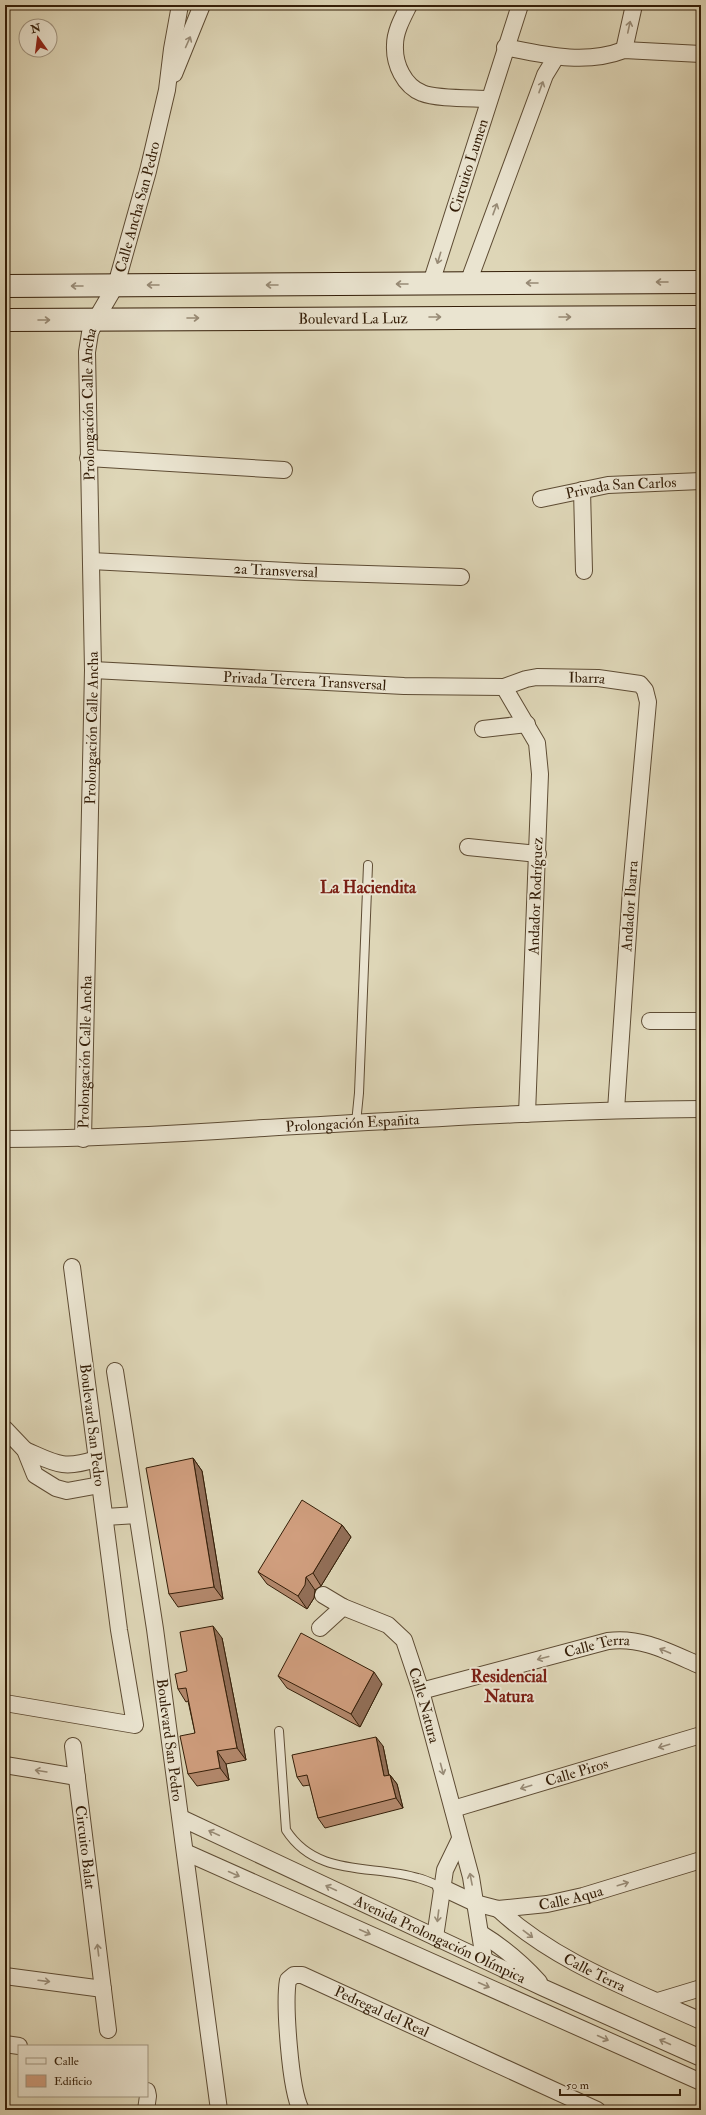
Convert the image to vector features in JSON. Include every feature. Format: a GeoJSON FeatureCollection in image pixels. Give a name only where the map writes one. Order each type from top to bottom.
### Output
{"type":"FeatureCollection","features":[{"type":"Feature","properties":{"kind":"main road"},"geometry":{"type":"LineString","coordinates":[[5,286],[701,282]]}},
{"type":"Feature","properties":{"kind":"main road","name":"Boulevard La Luz"},"geometry":{"type":"LineString","coordinates":[[5,320],[701,317]]}},
{"type":"Feature","properties":{"kind":"street","name":"Calle Ancha San Pedro"},"geometry":{"type":"LineString","coordinates":[[96,319],[116,285],[148,171],[167,90],[172,49],[180,5]]}},
{"type":"Feature","properties":{"kind":"street","name":"Calle Ancha San Pedro"},"geometry":{"type":"LineString","coordinates":[[167,90],[202,5]]}},
{"type":"Feature","properties":{"kind":"street"},"geometry":{"type":"LineString","coordinates":[[409,5],[400,25],[395,45],[396,59],[402,75],[410,86],[423,93],[489,99]]}},
{"type":"Feature","properties":{"kind":"street","name":"Circuito Lumen"},"geometry":{"type":"LineString","coordinates":[[431,283],[520,5]]}},
{"type":"Feature","properties":{"kind":"street"},"geometry":{"type":"LineString","coordinates":[[624,50],[634,5]]}},
{"type":"Feature","properties":{"kind":"street"},"geometry":{"type":"LineString","coordinates":[[505,48],[556,57],[578,59],[594,58],[624,50],[701,54]]}},
{"type":"Feature","properties":{"kind":"street"},"geometry":{"type":"LineString","coordinates":[[468,283],[545,75],[556,57]]}},
{"type":"Feature","properties":{"kind":"street","name":"Prolongación Calle Ancha"},"geometry":{"type":"LineString","coordinates":[[83,1139],[93,670],[87,352],[90,333],[96,319]]}},
{"type":"Feature","properties":{"kind":"street"},"geometry":{"type":"LineString","coordinates":[[88,458],[284,470]]}},
{"type":"Feature","properties":{"kind":"street","name":"Privada San Carlos"},"geometry":{"type":"LineString","coordinates":[[541,499],[608,486],[701,481]]}},
{"type":"Feature","properties":{"kind":"street"},"geometry":{"type":"LineString","coordinates":[[582,490],[584,571]]}},
{"type":"Feature","properties":{"kind":"street","name":"2a Transversal"},"geometry":{"type":"LineString","coordinates":[[91,561],[305,572],[462,577]]}},
{"type":"Feature","properties":{"kind":"street","name":"Privada Tercera Transversal"},"geometry":{"type":"LineString","coordinates":[[93,670],[404,686],[510,685]]}},
{"type":"Feature","properties":{"kind":"street","name":"Ibarra"},"geometry":{"type":"LineString","coordinates":[[510,685],[537,677],[598,678],[631,682],[640,684],[645,690],[648,702]]}},
{"type":"Feature","properties":{"kind":"street","name":"Andador Rodríguez"},"geometry":{"type":"LineString","coordinates":[[510,685],[526,724],[537,744],[540,774],[527,1114]]}},
{"type":"Feature","properties":{"kind":"street","name":"Andador Ibarra"},"geometry":{"type":"LineString","coordinates":[[616,1110],[631,889],[648,702]]}},
{"type":"Feature","properties":{"kind":"street"},"geometry":{"type":"LineString","coordinates":[[483,729],[526,724]]}},
{"type":"Feature","properties":{"kind":"street"},"geometry":{"type":"LineString","coordinates":[[468,847],[538,854]]}},
{"type":"Feature","properties":{"kind":"street"},"geometry":{"type":"LineString","coordinates":[[650,1021],[701,1021]]}},
{"type":"Feature","properties":{"kind":"street","name":"Prolongación Españita"},"geometry":{"type":"LineString","coordinates":[[5,1139],[83,1139],[527,1114],[616,1110],[701,1109]]}},
{"type":"Feature","properties":{"kind":"street","name":"Boulevard San Pedro"},"geometry":{"type":"LineString","coordinates":[[5,1703],[135,1725],[119,1630],[72,1267]]}},
{"type":"Feature","properties":{"kind":"street","name":"Boulevard San Pedro"},"geometry":{"type":"LineString","coordinates":[[115,1371],[155,1628],[220,2110]]}},
{"type":"Feature","properties":{"kind":"street"},"geometry":{"type":"LineString","coordinates":[[5,1429],[25,1450],[35,1475],[56,1488],[67,1492],[100,1485]]}},
{"type":"Feature","properties":{"kind":"street"},"geometry":{"type":"LineString","coordinates":[[25,1450],[58,1464],[76,1466],[96,1459]]}},
{"type":"Feature","properties":{"kind":"street"},"geometry":{"type":"LineString","coordinates":[[105,1517],[137,1515]]}},
{"type":"Feature","properties":{"kind":"street","name":"Calle Natura"},"geometry":{"type":"LineString","coordinates":[[323,1595],[343,1607],[388,1625],[398,1632],[404,1640],[421,1691],[471,1877],[484,1959]]}},
{"type":"Feature","properties":{"kind":"street"},"geometry":{"type":"LineString","coordinates":[[320,1628],[343,1607]]}},
{"type":"Feature","properties":{"kind":"street","name":"Calle Terra"},"geometry":{"type":"LineString","coordinates":[[421,1691],[608,1640],[623,1639],[658,1648],[701,1666]]}},
{"type":"Feature","properties":{"kind":"street","name":"Calle Piros"},"geometry":{"type":"LineString","coordinates":[[453,1809],[701,1735]]}},
{"type":"Feature","properties":{"kind":"street","name":"Circuito Balat"},"geometry":{"type":"LineString","coordinates":[[73,1746],[108,2030]]}},
{"type":"Feature","properties":{"kind":"street"},"geometry":{"type":"LineString","coordinates":[[5,1766],[77,1777]]}},
{"type":"Feature","properties":{"kind":"street","name":"Avenida Prolongación Olímpica"},"geometry":{"type":"LineString","coordinates":[[180,1818],[544,1988],[701,2058]]}},
{"type":"Feature","properties":{"kind":"street"},"geometry":{"type":"LineString","coordinates":[[435,1937],[441,1887],[451,1854],[460,1839]]}},
{"type":"Feature","properties":{"kind":"street","name":"Avenida Prolongación Olímpica"},"geometry":{"type":"LineString","coordinates":[[185,1852],[701,2082]]}},
{"type":"Feature","properties":{"kind":"street","name":"Calle Aqua"},"geometry":{"type":"LineString","coordinates":[[441,1887],[475,1903],[498,1909],[546,1904],[583,1896],[701,1860]]}},
{"type":"Feature","properties":{"kind":"street"},"geometry":{"type":"LineString","coordinates":[[348,1925],[359,1902]]}},
{"type":"Feature","properties":{"kind":"street","name":"Calle Terra"},"geometry":{"type":"LineString","coordinates":[[498,1909],[533,1938],[566,1958],[701,2021]]}},
{"type":"Feature","properties":{"kind":"street"},"geometry":{"type":"LineString","coordinates":[[480,1933],[502,1946],[515,1957],[544,1988]]}},
{"type":"Feature","properties":{"kind":"street","name":"Pedregal del Real"},"geometry":{"type":"LineString","coordinates":[[301,2110],[293,2086],[287,2000],[288,1980],[294,1975],[302,1975],[597,2110]]}},
{"type":"Feature","properties":{"kind":"street"},"geometry":{"type":"LineString","coordinates":[[5,1976],[103,1989]]}},
{"type":"Feature","properties":{"kind":"street"},"geometry":{"type":"LineString","coordinates":[[658,2002],[701,1988]]}},
{"type":"Feature","properties":{"kind":"street"},"geometry":{"type":"LineString","coordinates":[[5,2044],[18,2046]]}},
{"type":"Feature","properties":{"kind":"street"},"geometry":{"type":"LineString","coordinates":[[146,2110],[148,2097]]}},
{"type":"Feature","properties":{"kind":"lane"},"geometry":{"type":"LineString","coordinates":[[356,1123],[359,1093],[368,865]]}},
{"type":"Feature","properties":{"kind":"lane"},"geometry":{"type":"LineString","coordinates":[[279,1731],[286,1830],[294,1842],[308,1853],[333,1864],[359,1870],[392,1873],[418,1878],[441,1887]]}},
{"type":"Feature","properties":{"kind":"building"},"geometry":{"type":"Polygon","coordinates":[[[193,1458],[214,1587],[169,1594],[146,1468],[193,1458]]]}},
{"type":"Feature","properties":{"kind":"building"},"geometry":{"type":"Polygon","coordinates":[[[302,1500],[342,1525],[313,1573],[306,1577],[305,1585],[298,1596],[258,1572],[302,1500]]]}},
{"type":"Feature","properties":{"kind":"building"},"geometry":{"type":"Polygon","coordinates":[[[213,1626],[237,1748],[217,1751],[220,1768],[188,1774],[180,1736],[195,1733],[186,1688],[178,1689],[175,1674],[187,1671],[180,1632],[213,1626]]]}},
{"type":"Feature","properties":{"kind":"building"},"geometry":{"type":"Polygon","coordinates":[[[301,1633],[374,1672],[351,1714],[278,1676],[301,1633]]]}},
{"type":"Feature","properties":{"kind":"building"},"geometry":{"type":"Polygon","coordinates":[[[376,1737],[384,1776],[390,1775],[396,1798],[318,1818],[307,1775],[297,1777],[292,1755],[376,1737]]]}},
{"type":"Feature","properties":{"kind":"district","name":"La Haciendita"},"geometry":{"type":"Point","coordinates":[368,887]}},
{"type":"Feature","properties":{"kind":"district","name":"Residencial Natura"},"geometry":{"type":"Point","coordinates":[509,1686]}}]}
